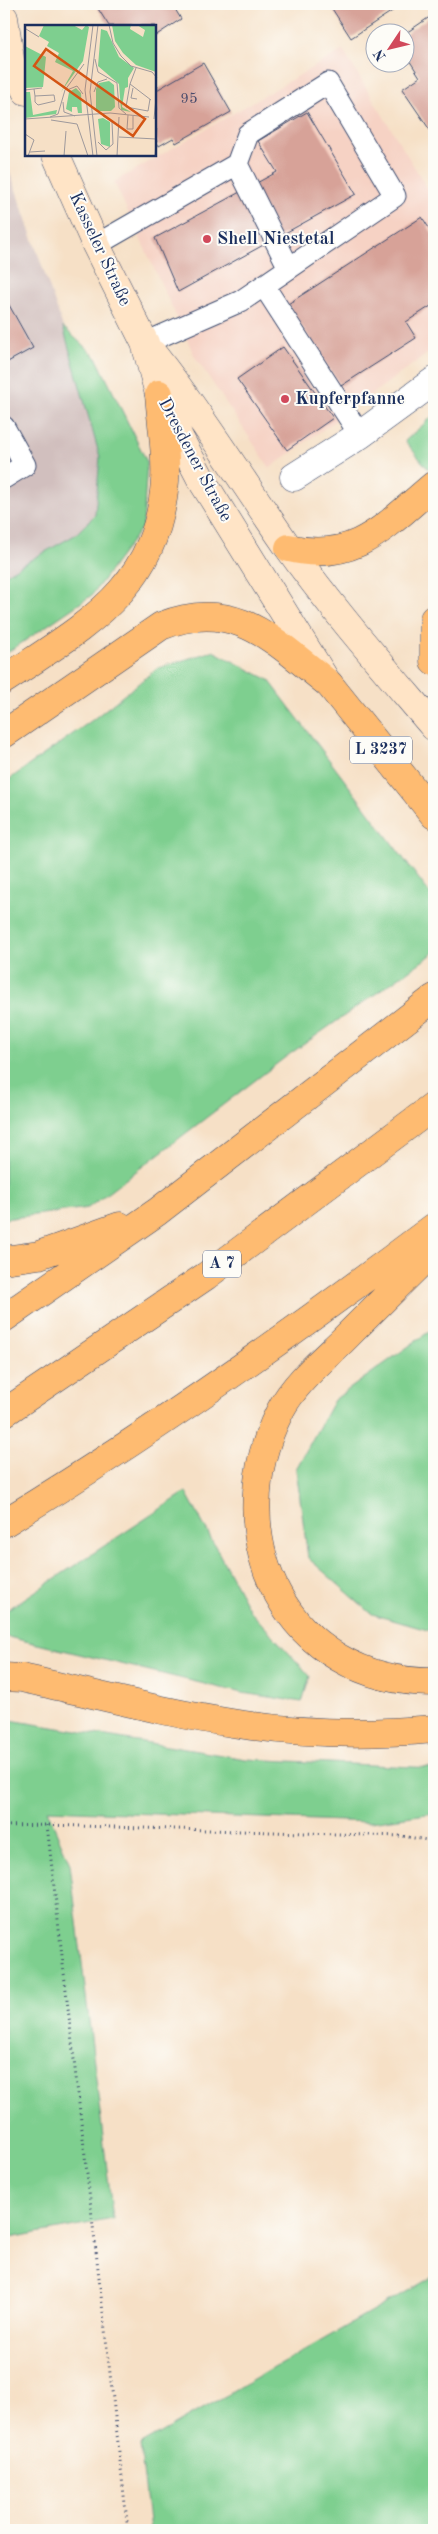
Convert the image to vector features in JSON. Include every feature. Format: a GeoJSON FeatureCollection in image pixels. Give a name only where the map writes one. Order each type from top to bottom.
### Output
{"type":"FeatureCollection","features":[{"type":"Feature","properties":{"kind":"main road"},"geometry":{"type":"LineString","coordinates":[[4,18],[6,54],[25,90]]}},
{"type":"Feature","properties":{"kind":"main road","name":"Kasseler Straße"},"geometry":{"type":"LineString","coordinates":[[60,164],[96,245],[145,343]]}},
{"type":"Feature","properties":{"kind":"main road","name":"Dresdener Straße"},"geometry":{"type":"LineString","coordinates":[[145,343],[159,394],[201,478],[329,684],[434,815]]}},
{"type":"Feature","properties":{"kind":"main road","name":"Dresdener Straße"},"geometry":{"type":"LineString","coordinates":[[145,343],[189,400],[289,548],[364,646],[434,727]]}},
{"type":"Feature","properties":{"kind":"main road"},"geometry":{"type":"LineString","coordinates":[[4,680],[90,621],[115,600],[134,576],[150,549],[158,526],[165,479],[159,394]]}},
{"type":"Feature","properties":{"kind":"main road"},"geometry":{"type":"LineString","coordinates":[[289,548],[309,553],[330,552],[350,548],[368,538],[434,485]]}},
{"type":"Feature","properties":{"kind":"main road"},"geometry":{"type":"LineString","coordinates":[[4,734],[161,626],[178,619],[197,615],[224,617],[249,625],[329,684]]}},
{"type":"Feature","properties":{"kind":"main road"},"geometry":{"type":"LineString","coordinates":[[434,619],[434,661]]}},
{"type":"Feature","properties":{"kind":"main road"},"geometry":{"type":"LineString","coordinates":[[4,1318],[157,1212],[434,998]]}},
{"type":"Feature","properties":{"kind":"main road","name":"A 7"},"geometry":{"type":"LineString","coordinates":[[4,1413],[206,1276],[434,1106]]}},
{"type":"Feature","properties":{"kind":"main road"},"geometry":{"type":"LineString","coordinates":[[4,1260],[39,1255],[157,1212]]}},
{"type":"Feature","properties":{"kind":"main road"},"geometry":{"type":"LineString","coordinates":[[4,1524],[61,1489],[224,1379],[434,1228]]}},
{"type":"Feature","properties":{"kind":"main road"},"geometry":{"type":"LineString","coordinates":[[434,1250],[303,1378],[280,1410],[265,1448],[257,1478],[254,1508],[257,1539],[266,1568],[278,1596],[314,1640],[337,1656],[363,1669],[390,1678],[434,1682]]}},
{"type":"Feature","properties":{"kind":"main road"},"geometry":{"type":"LineString","coordinates":[[4,1676],[22,1678],[185,1715],[238,1724],[344,1733],[434,1729]]}},
{"type":"Feature","properties":{"kind":"street"},"geometry":{"type":"LineString","coordinates":[[294,477],[360,435],[434,381]]}},
{"type":"Feature","properties":{"kind":"lane"},"geometry":{"type":"LineString","coordinates":[[96,245],[237,164],[248,134],[328,82],[395,196],[241,301],[145,343]]}},
{"type":"Feature","properties":{"kind":"lane"},"geometry":{"type":"LineString","coordinates":[[237,164],[289,268]]}},
{"type":"Feature","properties":{"kind":"lane"},"geometry":{"type":"LineString","coordinates":[[264,286],[360,435]]}},
{"type":"Feature","properties":{"kind":"lane"},"geometry":{"type":"LineString","coordinates":[[4,427],[25,466],[4,478]]}},
{"type":"Feature","properties":{"kind":"path"},"geometry":{"type":"LineString","coordinates":[[47,1824],[128,2530]]}},
{"type":"Feature","properties":{"kind":"path"},"geometry":{"type":"LineString","coordinates":[[4,1826],[47,1824],[401,1836],[434,1841]]}},
{"type":"Feature","properties":{"kind":"shaded area"},"geometry":{"type":"Polygon","coordinates":[[[343,50],[434,199],[434,349],[270,468],[195,357],[114,182],[343,50]]]}},
{"type":"Feature","properties":{"kind":"shaded area"},"geometry":{"type":"Polygon","coordinates":[[[4,155],[63,327],[100,457],[95,515],[75,535],[4,575],[4,155]]]}},
{"type":"Feature","properties":{"kind":"green space"},"geometry":{"type":"Polygon","coordinates":[[[63,327],[96,357],[147,462],[143,526],[92,595],[4,655],[4,575],[75,535],[95,515],[100,457],[63,327]]]}},
{"type":"Feature","properties":{"kind":"green space"},"geometry":{"type":"Polygon","coordinates":[[[434,415],[434,463],[428,469],[405,441],[434,415]]]}},
{"type":"Feature","properties":{"kind":"green space"},"geometry":{"type":"Polygon","coordinates":[[[213,651],[269,680],[434,899],[434,953],[287,1056],[88,1208],[4,1219],[4,783],[91,721],[158,668],[213,651]]]}},
{"type":"Feature","properties":{"kind":"green space"},"geometry":{"type":"Polygon","coordinates":[[[434,1328],[434,1632],[372,1614],[308,1558],[296,1469],[334,1400],[434,1328]]]}},
{"type":"Feature","properties":{"kind":"green space"},"geometry":{"type":"Polygon","coordinates":[[[186,1492],[250,1611],[310,1676],[302,1702],[242,1693],[4,1636],[4,1612],[186,1492]]]}},
{"type":"Feature","properties":{"kind":"green space"},"geometry":{"type":"Polygon","coordinates":[[[4,1719],[246,1759],[434,1768],[434,1813],[370,1822],[47,1810],[70,1864],[113,2219],[4,2239],[4,1719]]]}},
{"type":"Feature","properties":{"kind":"green space"},"geometry":{"type":"Polygon","coordinates":[[[434,2276],[434,2530],[150,2530],[140,2445],[434,2276]]]}},
{"type":"Feature","properties":{"kind":"building"},"geometry":{"type":"Polygon","coordinates":[[[95,4],[172,4],[181,19],[156,35],[156,25],[108,25],[95,4]]]}},
{"type":"Feature","properties":{"kind":"building"},"geometry":{"type":"Polygon","coordinates":[[[329,4],[403,4],[375,22],[366,22],[366,28],[351,38],[329,4]]]}},
{"type":"Feature","properties":{"kind":"building"},"geometry":{"type":"Polygon","coordinates":[[[434,14],[434,136],[402,89],[420,77],[416,71],[416,26],[434,14]]]}},
{"type":"Feature","properties":{"kind":"building"},"geometry":{"type":"Polygon","coordinates":[[[203,63],[231,112],[176,143],[173,138],[159,146],[156,140],[156,90],[203,63]]]}},
{"type":"Feature","properties":{"kind":"building"},"geometry":{"type":"Polygon","coordinates":[[[307,112],[356,194],[178,292],[155,238],[277,172],[258,141],[307,112]]]}},
{"type":"Feature","properties":{"kind":"building"},"geometry":{"type":"Polygon","coordinates":[[[422,217],[434,236],[434,304],[406,322],[416,338],[341,386],[288,304],[422,217]]]}},
{"type":"Feature","properties":{"kind":"building"},"geometry":{"type":"Polygon","coordinates":[[[4,296],[33,348],[4,364],[4,296]]]}},
{"type":"Feature","properties":{"kind":"building","name":"Kupferpfanne"},"geometry":{"type":"Polygon","coordinates":[[[283,347],[333,418],[287,450],[237,379],[283,347]]]}},
{"type":"Feature","properties":{"kind":"place","name":"Shell Niestetal"},"geometry":{"type":"Point","coordinates":[207,239]}},
{"type":"Feature","properties":{"kind":"place","name":"Kupferpfanne"},"geometry":{"type":"Point","coordinates":[285,399]}}]}
